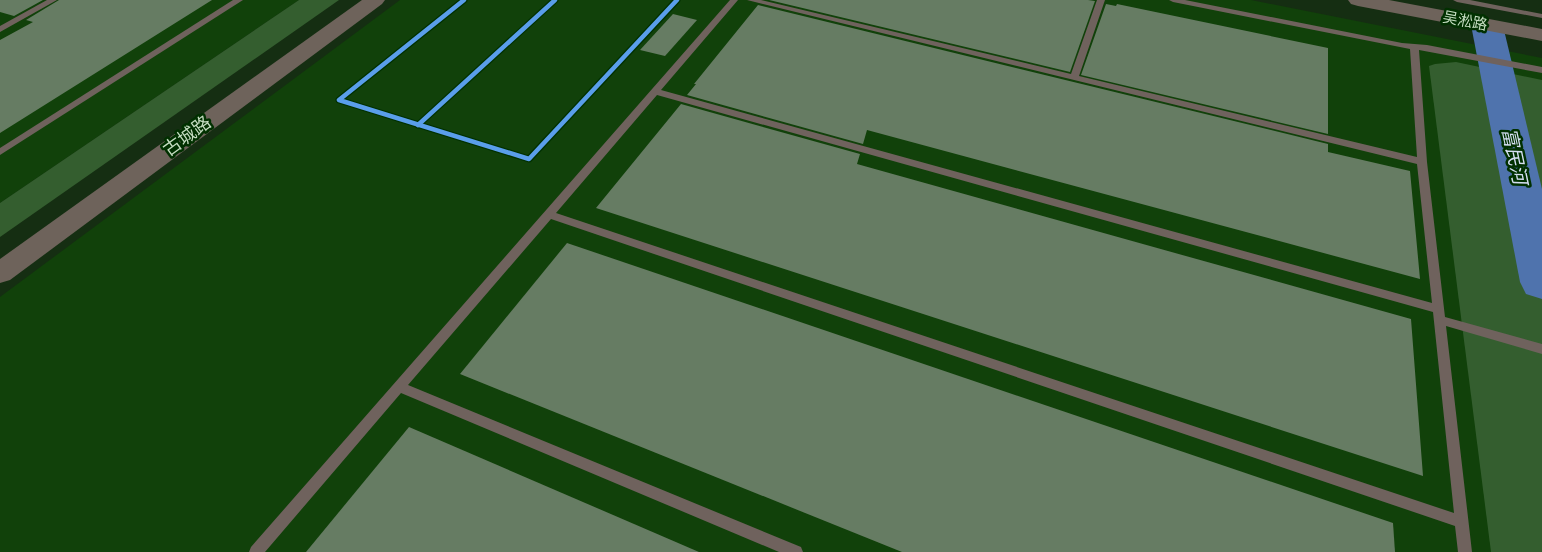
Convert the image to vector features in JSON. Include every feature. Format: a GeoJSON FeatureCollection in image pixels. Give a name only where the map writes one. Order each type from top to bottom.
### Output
{"type":"FeatureCollection","features":[{"type":"Feature","properties":{"kind":"main road","name":"古城路"},"geometry":{"type":"LineString","coordinates":[[0,261],[362,0]]}},
{"type":"Feature","properties":{"kind":"main road","name":"古城路"},"geometry":{"type":"LineString","coordinates":[[0,274],[375,0]]}},
{"type":"Feature","properties":{"kind":"main road","name":"吴淞路"},"geometry":{"type":"LineString","coordinates":[[1358,0],[1542,35]]}},
{"type":"Feature","properties":{"kind":"main road","name":"吴淞路"},"geometry":{"type":"LineString","coordinates":[[1414,0],[1542,24]]}},
{"type":"Feature","properties":{"kind":"lane"},"geometry":{"type":"LineString","coordinates":[[2,26],[53,0]]}},
{"type":"Feature","properties":{"kind":"lane"},"geometry":{"type":"LineString","coordinates":[[0,152],[239,0]]}},
{"type":"Feature","properties":{"kind":"lane"},"geometry":{"type":"LineString","coordinates":[[256,552],[734,0]]}},
{"type":"Feature","properties":{"kind":"lane"},"geometry":{"type":"LineString","coordinates":[[751,0],[1422,162]]}},
{"type":"Feature","properties":{"kind":"lane"},"geometry":{"type":"LineString","coordinates":[[1074,78],[1101,0]]}},
{"type":"Feature","properties":{"kind":"lane"},"geometry":{"type":"LineString","coordinates":[[1173,0],[1402,46],[1464,54],[1542,70]]}},
{"type":"Feature","properties":{"kind":"lane"},"geometry":{"type":"LineString","coordinates":[[1457,0],[1542,16]]}},
{"type":"Feature","properties":{"kind":"lane"},"geometry":{"type":"LineString","coordinates":[[1414,47],[1422,162],[1465,552]]}},
{"type":"Feature","properties":{"kind":"lane"},"geometry":{"type":"LineString","coordinates":[[655,91],[1439,314],[1493,335],[1542,349]]}},
{"type":"Feature","properties":{"kind":"lane"},"geometry":{"type":"LineString","coordinates":[[549,214],[1462,522]]}},
{"type":"Feature","properties":{"kind":"lane"},"geometry":{"type":"LineString","coordinates":[[399,387],[796,552]]}},
{"type":"Feature","properties":{"kind":"shaded area"},"geometry":{"type":"Polygon","coordinates":[[[0,0],[299,0],[0,203],[0,0]]]}},
{"type":"Feature","properties":{"kind":"shaded area"},"geometry":{"type":"Polygon","coordinates":[[[299,0],[339,0],[0,237],[0,203],[299,0]]]}},
{"type":"Feature","properties":{"kind":"shaded area"},"geometry":{"type":"Polygon","coordinates":[[[400,0],[1251,0],[1542,58],[1542,552],[0,552],[0,297],[400,0]]]}},
{"type":"Feature","properties":{"kind":"shaded area"},"geometry":{"type":"Polygon","coordinates":[[[1456,62],[1542,80],[1542,552],[1491,552],[1429,66],[1456,62]]]}},
{"type":"Feature","properties":{"kind":"building"},"geometry":{"type":"Polygon","coordinates":[[[0,0],[43,0],[14,16],[0,12],[0,0]]]}},
{"type":"Feature","properties":{"kind":"building"},"geometry":{"type":"Polygon","coordinates":[[[59,0],[212,0],[0,133],[0,40],[33,22],[26,20],[59,0]]]}},
{"type":"Feature","properties":{"kind":"building"},"geometry":{"type":"Polygon","coordinates":[[[769,0],[1088,0],[1095,1],[1070,72],[769,0]]]}},
{"type":"Feature","properties":{"kind":"building"},"geometry":{"type":"Polygon","coordinates":[[[1106,4],[1116,6],[1117,4],[1328,48],[1328,134],[1081,75],[1106,4]]]}},
{"type":"Feature","properties":{"kind":"building"},"geometry":{"type":"Polygon","coordinates":[[[758,5],[1328,144],[1328,152],[1410,171],[1420,279],[867,130],[863,144],[687,95],[758,5]]]}},
{"type":"Feature","properties":{"kind":"building"},"geometry":{"type":"Polygon","coordinates":[[[673,14],[697,20],[665,56],[640,50],[673,14]]]}},
{"type":"Feature","properties":{"kind":"building"},"geometry":{"type":"Polygon","coordinates":[[[681,104],[860,154],[857,164],[1411,319],[1423,476],[596,208],[681,104]]]}},
{"type":"Feature","properties":{"kind":"building"},"geometry":{"type":"Polygon","coordinates":[[[567,243],[1393,523],[1395,552],[902,552],[460,374],[567,243]]]}},
{"type":"Feature","properties":{"kind":"building"},"geometry":{"type":"Polygon","coordinates":[[[409,427],[699,552],[306,552],[409,427]]]}},
{"type":"Feature","properties":{"kind":"waterway","name":"富民河"},"geometry":{"type":"LineString","coordinates":[[1488,30],[1542,282]]}},
{"type":"Feature","properties":{"kind":"cycle path"},"geometry":{"type":"LineString","coordinates":[[464,0],[339,100],[529,159],[677,0]]}},
{"type":"Feature","properties":{"kind":"cycle path"},"geometry":{"type":"LineString","coordinates":[[418,125],[555,0]]}}]}
